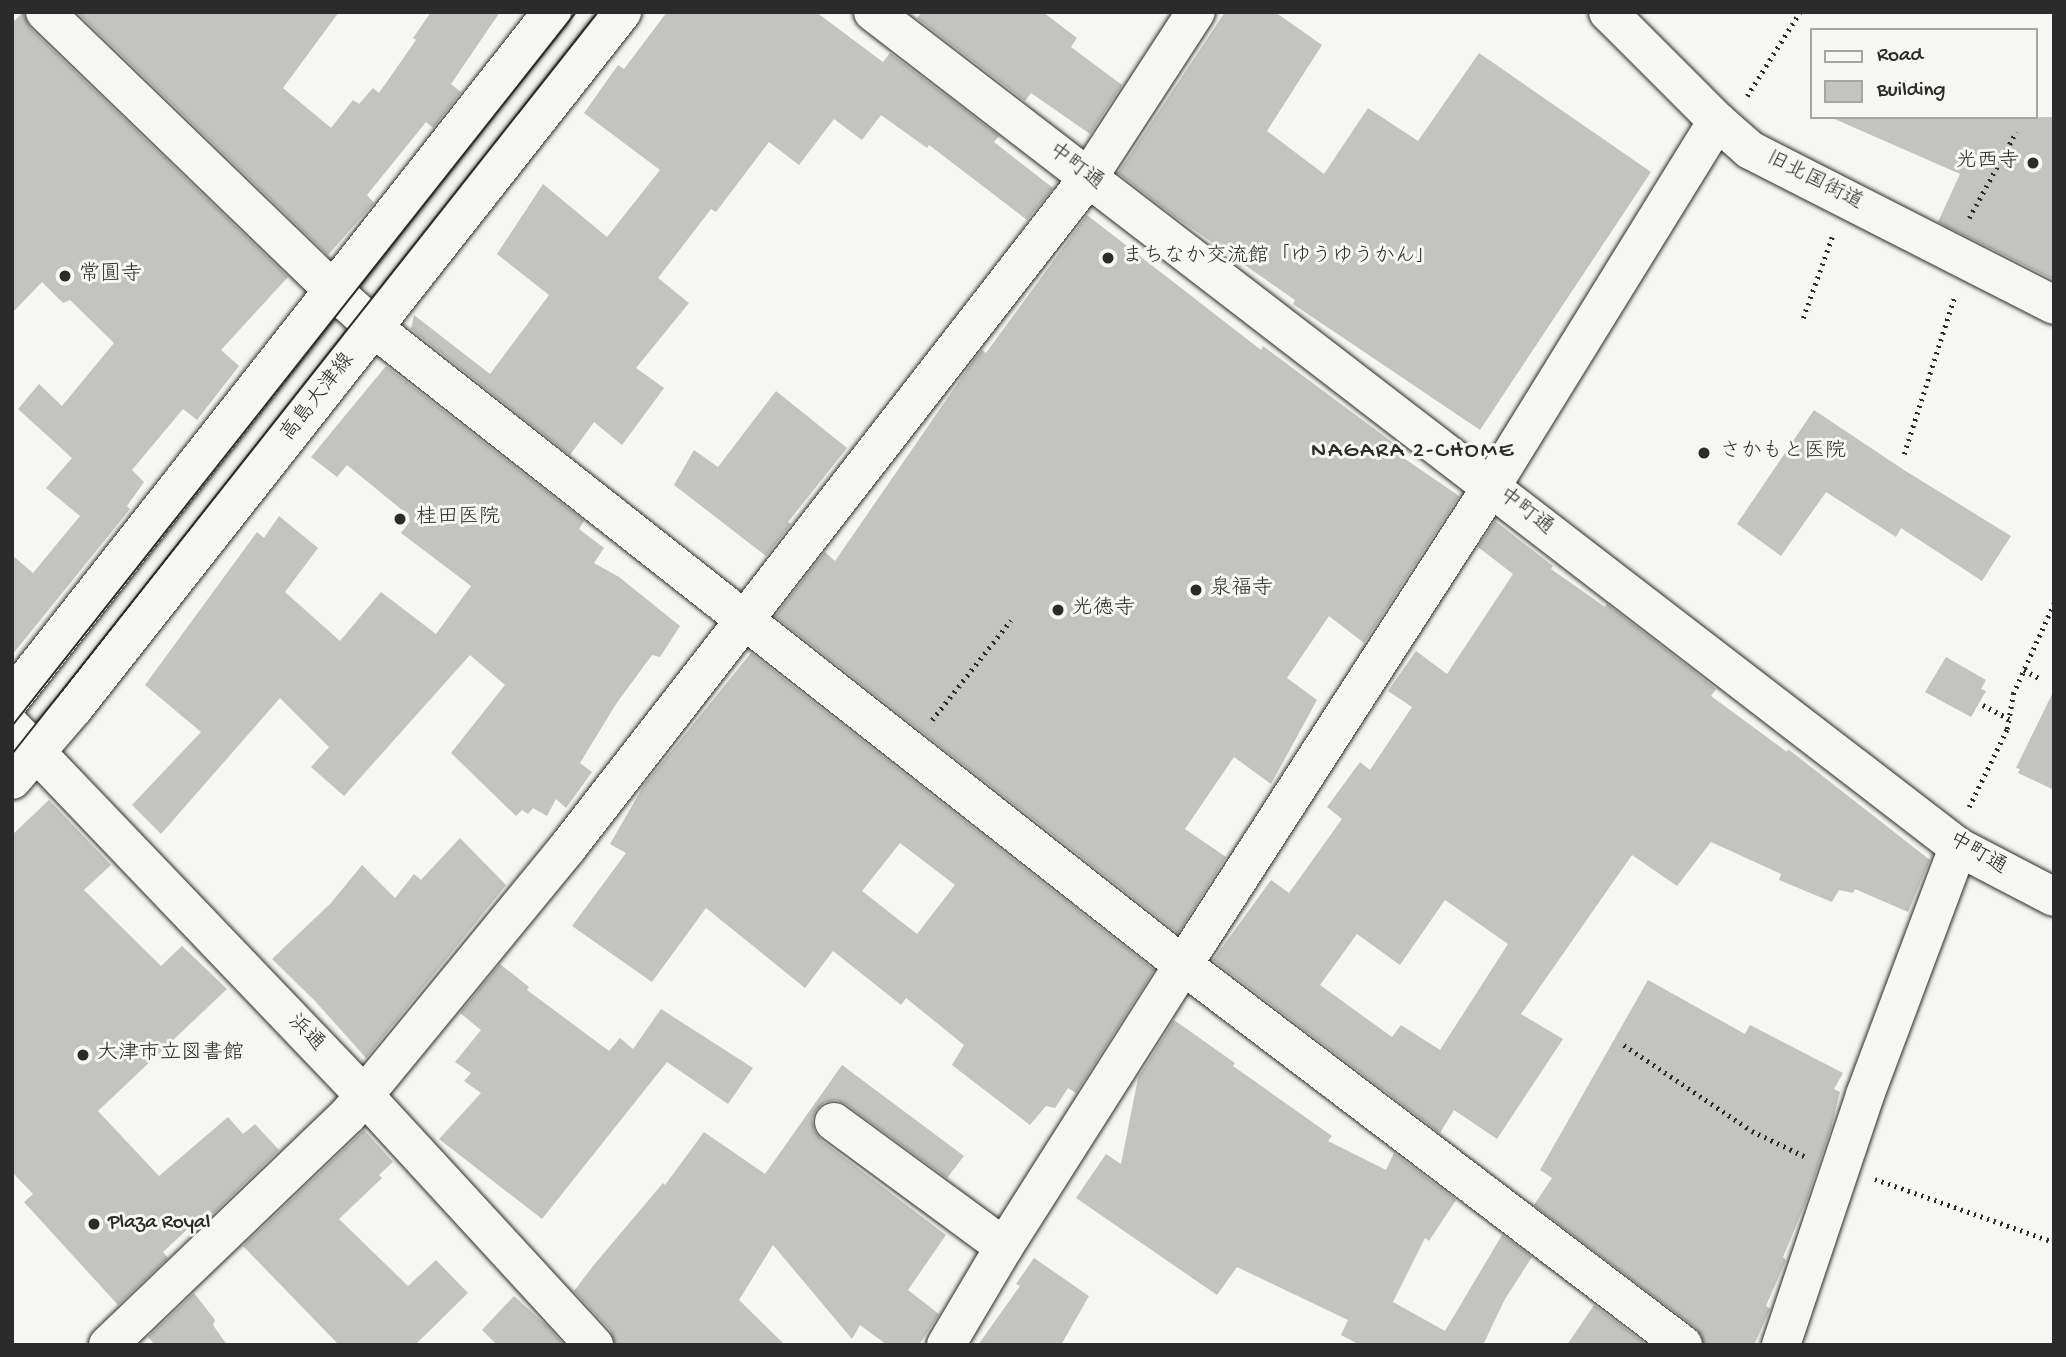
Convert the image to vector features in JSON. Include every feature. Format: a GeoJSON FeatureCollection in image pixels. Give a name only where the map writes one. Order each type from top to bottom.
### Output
{"type":"FeatureCollection","features":[{"type":"Feature","properties":{"kind":"street"},"geometry":{"type":"LineString","coordinates":[[45,12],[374,327],[1183,965],[1683,1345]]}},
{"type":"Feature","properties":{"kind":"street"},"geometry":{"type":"LineString","coordinates":[[12,698],[552,12]]}},
{"type":"Feature","properties":{"kind":"street","name":"高島大津線"},"geometry":{"type":"LineString","coordinates":[[20,753],[374,327],[622,12]]}},
{"type":"Feature","properties":{"kind":"street","name":"中町通"},"geometry":{"type":"LineString","coordinates":[[873,12],[1955,845],[2054,897]]}},
{"type":"Feature","properties":{"kind":"street"},"geometry":{"type":"LineString","coordinates":[[108,1345],[348,1115],[568,848],[1088,178],[1196,12]]}},
{"type":"Feature","properties":{"kind":"street","name":"旧北国街道"},"geometry":{"type":"LineString","coordinates":[[1623,18],[1722,126],[1750,150],[2054,305]]}},
{"type":"Feature","properties":{"kind":"street"},"geometry":{"type":"LineString","coordinates":[[946,1345],[1004,1247],[1183,965],[1722,126]]}},
{"type":"Feature","properties":{"kind":"street","name":"浜通"},"geometry":{"type":"LineString","coordinates":[[20,753],[364,1095],[594,1345]]}},
{"type":"Feature","properties":{"kind":"street"},"geometry":{"type":"LineString","coordinates":[[1781,1345],[1865,1095],[1955,845]]}},
{"type":"Feature","properties":{"kind":"street"},"geometry":{"type":"LineString","coordinates":[[834,1122],[1004,1247]]}},
{"type":"Feature","properties":{"kind":"path"},"geometry":{"type":"LineString","coordinates":[[1722,126],[1800,12]]}},
{"type":"Feature","properties":{"kind":"path"},"geometry":{"type":"LineString","coordinates":[[1904,454],[1958,257],[2016,132]]}},
{"type":"Feature","properties":{"kind":"path"},"geometry":{"type":"LineString","coordinates":[[1803,318],[1846,199]]}},
{"type":"Feature","properties":{"kind":"path"},"geometry":{"type":"LineString","coordinates":[[1955,845],[2009,719],[2013,694],[2054,603]]}},
{"type":"Feature","properties":{"kind":"path"},"geometry":{"type":"LineString","coordinates":[[910,748],[1011,620]]}},
{"type":"Feature","properties":{"kind":"path"},"geometry":{"type":"LineString","coordinates":[[2024,670],[2039,678]]}},
{"type":"Feature","properties":{"kind":"path"},"geometry":{"type":"LineString","coordinates":[[1983,705],[2009,719]]}},
{"type":"Feature","properties":{"kind":"building"},"geometry":{"type":"Polygon","coordinates":[[[23,12],[30,28],[288,277],[221,350],[239,366],[197,420],[183,409],[132,470],[144,482],[127,506],[130,509],[12,655],[12,555],[33,573],[80,516],[46,488],[72,458],[18,409],[39,384],[62,406],[114,343],[70,300],[63,303],[42,282],[12,313],[12,23],[23,12]]]}},
{"type":"Feature","properties":{"kind":"building"},"geometry":{"type":"Polygon","coordinates":[[[77,12],[339,12],[283,88],[331,128],[353,100],[359,104],[373,88],[379,93],[416,40],[413,38],[431,12],[500,12],[451,84],[461,92],[433,128],[426,122],[367,195],[374,203],[328,255],[77,12]]]}},
{"type":"Feature","properties":{"kind":"building"},"geometry":{"type":"Polygon","coordinates":[[[667,12],[816,12],[883,62],[890,53],[999,136],[994,142],[1053,188],[1027,220],[929,145],[927,148],[881,115],[862,140],[834,119],[799,165],[769,142],[716,212],[711,209],[658,278],[689,303],[636,368],[664,388],[622,445],[594,422],[570,455],[411,329],[414,315],[490,374],[549,295],[497,254],[543,184],[607,237],[660,170],[584,113],[618,65],[624,69],[667,12]]]}},
{"type":"Feature","properties":{"kind":"building"},"geometry":{"type":"Polygon","coordinates":[[[922,12],[1043,12],[1077,38],[1071,47],[1122,85],[1090,134],[1031,93],[1025,101],[917,18],[922,12]]]}},
{"type":"Feature","properties":{"kind":"building"},"geometry":{"type":"Polygon","coordinates":[[[1225,12],[1275,12],[1322,45],[1267,131],[1324,174],[1368,108],[1418,141],[1479,53],[1651,172],[1480,430],[1293,304],[1295,300],[1174,216],[1118,173],[1225,12]]]}},
{"type":"Feature","properties":{"kind":"building"},"geometry":{"type":"Polygon","coordinates":[[[2054,117],[2054,280],[1938,222],[1960,174],[1835,119],[2054,117]]]}},
{"type":"Feature","properties":{"kind":"building"},"geometry":{"type":"Polygon","coordinates":[[[1087,215],[1261,350],[1263,346],[1396,445],[1392,450],[1459,496],[1364,643],[1329,616],[1287,678],[1317,700],[1271,784],[1234,757],[1185,829],[1226,857],[1178,933],[775,616],[825,552],[835,561],[973,361],[982,350],[986,353],[1087,215]]]}},
{"type":"Feature","properties":{"kind":"building"},"geometry":{"type":"Polygon","coordinates":[[[386,366],[584,521],[579,529],[604,548],[594,563],[619,577],[680,626],[660,657],[652,655],[616,704],[580,763],[592,772],[566,808],[556,799],[547,816],[533,808],[528,814],[522,810],[516,816],[451,753],[505,685],[470,655],[344,796],[311,767],[329,747],[280,698],[161,834],[132,805],[201,732],[145,685],[257,532],[264,538],[279,516],[318,548],[285,592],[340,641],[381,592],[436,634],[471,586],[401,533],[410,521],[405,517],[407,514],[347,465],[337,477],[311,457],[386,366]]]}},
{"type":"Feature","properties":{"kind":"building"},"geometry":{"type":"Polygon","coordinates":[[[776,391],[847,448],[788,522],[791,524],[766,556],[674,485],[694,450],[718,467],[776,391]]]}},
{"type":"Feature","properties":{"kind":"building"},"geometry":{"type":"Polygon","coordinates":[[[1814,410],[2011,536],[1982,581],[1901,528],[1896,537],[1826,492],[1781,556],[1737,524],[1814,410]]]}},
{"type":"Feature","properties":{"kind":"building"},"geometry":{"type":"Polygon","coordinates":[[[1495,521],[1553,566],[1551,569],[1605,607],[1607,604],[1716,689],[1711,696],[1787,752],[1788,749],[1930,860],[1908,912],[1855,889],[1853,893],[1839,890],[1832,902],[1779,880],[1781,874],[1711,842],[1677,886],[1632,855],[1521,1014],[1563,1039],[1497,1139],[1454,1110],[1440,1133],[1213,960],[1271,880],[1289,893],[1342,819],[1327,807],[1360,762],[1370,770],[1412,707],[1388,691],[1416,651],[1447,674],[1513,574],[1478,547],[1495,521]],[[1445,900],[1400,965],[1357,934],[1320,985],[1392,1037],[1401,1025],[1440,1050],[1508,944],[1445,900]]]}},
{"type":"Feature","properties":{"kind":"building"},"geometry":{"type":"Polygon","coordinates":[[[751,653],[1154,970],[1076,1093],[1068,1088],[1055,1108],[1046,1106],[1030,1125],[952,1065],[964,1045],[906,998],[901,1005],[833,951],[805,988],[706,908],[652,982],[572,926],[626,853],[610,844],[644,785],[751,653]],[[900,843],[862,891],[917,934],[955,885],[900,843]]]}},
{"type":"Feature","properties":{"kind":"building"},"geometry":{"type":"Polygon","coordinates":[[[1946,657],[1986,680],[1981,689],[1986,691],[1971,717],[1925,692],[1946,657]]]}},
{"type":"Feature","properties":{"kind":"building"},"geometry":{"type":"Polygon","coordinates":[[[2054,690],[2054,790],[2018,773],[2020,769],[2016,768],[2054,690]]]}},
{"type":"Feature","properties":{"kind":"building"},"geometry":{"type":"Polygon","coordinates":[[[49,800],[111,865],[84,890],[161,966],[182,946],[227,989],[98,1111],[159,1176],[228,1117],[243,1134],[255,1124],[279,1150],[213,1214],[208,1210],[163,1252],[168,1258],[118,1305],[24,1202],[33,1194],[12,1172],[12,835],[49,800]]]}},
{"type":"Feature","properties":{"kind":"building"},"geometry":{"type":"Polygon","coordinates":[[[460,838],[506,885],[366,1058],[315,1001],[272,959],[331,903],[362,865],[395,898],[414,874],[421,880],[460,838]]]}},
{"type":"Feature","properties":{"kind":"building"},"geometry":{"type":"Polygon","coordinates":[[[500,964],[529,987],[527,990],[609,1051],[620,1038],[633,1049],[661,1009],[753,1068],[728,1104],[667,1062],[542,1219],[439,1139],[481,1093],[464,1081],[471,1073],[455,1062],[481,1030],[460,1013],[500,964]]]}},
{"type":"Feature","properties":{"kind":"building"},"geometry":{"type":"Polygon","coordinates":[[[1648,980],[1745,1034],[1750,1025],[1843,1073],[1834,1089],[1840,1092],[1831,1128],[1806,1202],[1783,1257],[1786,1260],[1766,1306],[1770,1309],[1754,1345],[1704,1345],[1696,1328],[1534,1205],[1552,1178],[1540,1170],[1648,980]]]}},
{"type":"Feature","properties":{"kind":"building"},"geometry":{"type":"Polygon","coordinates":[[[1174,1020],[1235,1063],[1233,1066],[1332,1136],[1328,1141],[1386,1170],[1394,1153],[1456,1200],[1429,1241],[1425,1238],[1393,1302],[1445,1331],[1502,1235],[1532,1257],[1505,1299],[1483,1345],[1360,1345],[1341,1335],[1348,1320],[1237,1267],[1217,1295],[1076,1198],[1106,1154],[1121,1164],[1138,1078],[1174,1020]]]}},
{"type":"Feature","properties":{"kind":"building"},"geometry":{"type":"Polygon","coordinates":[[[842,1065],[964,1156],[947,1178],[846,1104],[836,1100],[825,1102],[816,1110],[812,1119],[814,1130],[821,1140],[946,1235],[908,1290],[939,1314],[919,1345],[887,1345],[860,1325],[852,1339],[773,1245],[739,1300],[785,1345],[615,1345],[610,1330],[574,1291],[593,1266],[663,1183],[665,1185],[704,1132],[765,1174],[842,1065]]]}},
{"type":"Feature","properties":{"kind":"building"},"geometry":{"type":"Polygon","coordinates":[[[364,1130],[393,1162],[379,1175],[382,1178],[339,1219],[408,1286],[436,1260],[468,1293],[415,1345],[339,1345],[243,1246],[364,1130]]]}},
{"type":"Feature","properties":{"kind":"building"},"geometry":{"type":"Polygon","coordinates":[[[1034,1258],[1089,1296],[1061,1345],[978,1345],[1020,1286],[1016,1284],[1034,1258]]]}},
{"type":"Feature","properties":{"kind":"building"},"geometry":{"type":"Polygon","coordinates":[[[194,1293],[215,1320],[213,1325],[227,1345],[155,1345],[148,1337],[194,1293]]]}},
{"type":"Feature","properties":{"kind":"building"},"geometry":{"type":"Polygon","coordinates":[[[514,1296],[564,1345],[497,1345],[482,1330],[514,1296]]]}},
{"type":"Feature","properties":{"kind":"building"},"geometry":{"type":"Polygon","coordinates":[[[1594,1305],[1647,1345],[1567,1345],[1594,1305]]]}},
{"type":"Feature","properties":{"kind":"tram line"},"geometry":{"type":"LineString","coordinates":[[12,726],[576,12]]}},
{"type":"Feature","properties":{"kind":"tram line"},"geometry":{"type":"LineString","coordinates":[[12,754],[598,12]]}},
{"type":"Feature","properties":{"kind":"place","name":"光西寺"},"geometry":{"type":"Point","coordinates":[2033,163]}},
{"type":"Feature","properties":{"kind":"place","name":"まちなか交流館「ゆうゆうかん」"},"geometry":{"type":"Point","coordinates":[1108,258]}},
{"type":"Feature","properties":{"kind":"place","name":"常圓寺"},"geometry":{"type":"Point","coordinates":[65,276]}},
{"type":"Feature","properties":{"kind":"place","name":"さかもと医院"},"geometry":{"type":"Point","coordinates":[1704,453]}},
{"type":"Feature","properties":{"kind":"place","name":"桂田医院"},"geometry":{"type":"Point","coordinates":[400,519]}},
{"type":"Feature","properties":{"kind":"place","name":"泉福寺"},"geometry":{"type":"Point","coordinates":[1196,590]}},
{"type":"Feature","properties":{"kind":"place","name":"光徳寺"},"geometry":{"type":"Point","coordinates":[1058,610]}},
{"type":"Feature","properties":{"kind":"place","name":"大津市立図書館"},"geometry":{"type":"Point","coordinates":[83,1055]}},
{"type":"Feature","properties":{"kind":"place","name":"Plaza Royal"},"geometry":{"type":"Point","coordinates":[94,1224]}},
{"type":"Feature","properties":{"kind":"district","name":"NAGARA 2-CHOME"},"geometry":{"type":"Point","coordinates":[1413,452]}}]}
